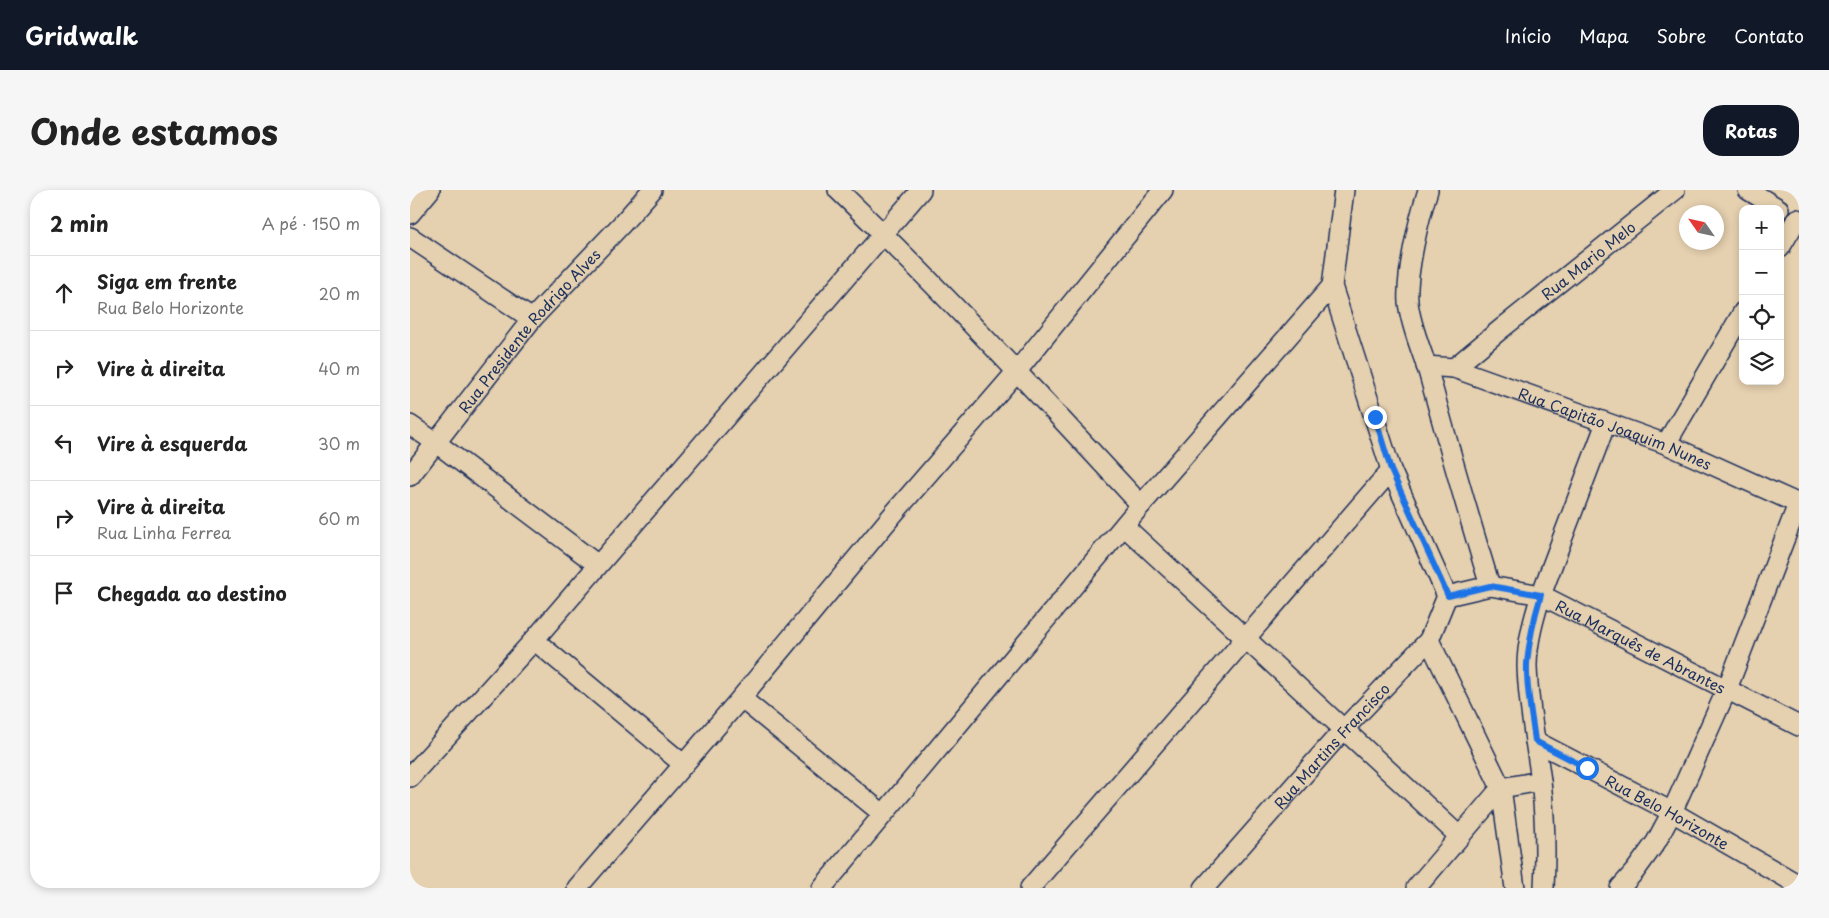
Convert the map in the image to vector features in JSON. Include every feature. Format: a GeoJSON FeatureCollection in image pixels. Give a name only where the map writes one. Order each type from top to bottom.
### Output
{"type":"FeatureCollection","features":[{"type":"Feature","properties":{"kind":"street"},"geometry":{"type":"LineString","coordinates":[[410,214],[430,190]]}},
{"type":"Feature","properties":{"kind":"street","name":"Rua Presidente Rodrigo Alves"},"geometry":{"type":"LineString","coordinates":[[410,476],[532,319],[652,190]]}},
{"type":"Feature","properties":{"kind":"street"},"geometry":{"type":"LineString","coordinates":[[838,190],[1017,371],[1141,505]]}},
{"type":"Feature","properties":{"kind":"street"},"geometry":{"type":"LineString","coordinates":[[410,777],[534,640],[921,190]]}},
{"type":"Feature","properties":{"kind":"street"},"geometry":{"type":"LineString","coordinates":[[577,888],[741,698],[896,512],[1017,371],[1163,190]]}},
{"type":"Feature","properties":{"kind":"street"},"geometry":{"type":"LineString","coordinates":[[1344,190],[1332,286],[1391,470],[1448,596]]}},
{"type":"Feature","properties":{"kind":"street"},"geometry":{"type":"LineString","coordinates":[[1428,190],[1421,210],[1411,266],[1408,300],[1413,329],[1426,366],[1490,586]]}},
{"type":"Feature","properties":{"kind":"street","name":"Rua Mario Melo"},"geometry":{"type":"LineString","coordinates":[[1454,368],[1675,190]]}},
{"type":"Feature","properties":{"kind":"street"},"geometry":{"type":"LineString","coordinates":[[1748,190],[1773,205]]}},
{"type":"Feature","properties":{"kind":"street"},"geometry":{"type":"LineString","coordinates":[[1784,211],[1798,220],[1784,242]]}},
{"type":"Feature","properties":{"kind":"street"},"geometry":{"type":"LineString","coordinates":[[410,238],[532,319]]}},
{"type":"Feature","properties":{"kind":"street"},"geometry":{"type":"LineString","coordinates":[[823,888],[1141,505],[1332,286]]}},
{"type":"Feature","properties":{"kind":"street"},"geometry":{"type":"LineString","coordinates":[[1666,444],[1739,319]]}},
{"type":"Feature","properties":{"kind":"street","name":"Rua Capitão Joaquim Nunes"},"geometry":{"type":"LineString","coordinates":[[1426,366],[1454,368],[1666,444],[1799,504]]}},
{"type":"Feature","properties":{"kind":"street"},"geometry":{"type":"LineString","coordinates":[[1544,888],[1544,826],[1527,665],[1533,621],[1541,595],[1606,423]]}},
{"type":"Feature","properties":{"kind":"street"},"geometry":{"type":"LineString","coordinates":[[410,425],[598,565]]}},
{"type":"Feature","properties":{"kind":"street"},"geometry":{"type":"LineString","coordinates":[[1030,888],[1391,470]]}},
{"type":"Feature","properties":{"kind":"street"},"geometry":{"type":"LineString","coordinates":[[1620,888],[1656,842],[1672,812],[1727,690],[1799,504]]}},
{"type":"Feature","properties":{"kind":"street"},"geometry":{"type":"LineString","coordinates":[[1124,526],[1459,836]]}},
{"type":"Feature","properties":{"kind":"street","name":"Rua Marquês de Abrantes"},"geometry":{"type":"LineString","coordinates":[[1448,596],[1490,586],[1541,595],[1799,726]]}},
{"type":"Feature","properties":{"kind":"street","name":"Rua Martins Francisco"},"geometry":{"type":"LineString","coordinates":[[1204,888],[1343,730],[1429,640],[1448,596]]}},
{"type":"Feature","properties":{"kind":"street"},"geometry":{"type":"LineString","coordinates":[[534,640],[683,764]]}},
{"type":"Feature","properties":{"kind":"street"},"geometry":{"type":"LineString","coordinates":[[1429,640],[1501,788],[1515,888]]}},
{"type":"Feature","properties":{"kind":"street"},"geometry":{"type":"LineString","coordinates":[[741,698],[883,814]]}},
{"type":"Feature","properties":{"kind":"street","name":"Rua Belo Horizonte"},"geometry":{"type":"LineString","coordinates":[[1535,741],[1672,812],[1799,885]]}},
{"type":"Feature","properties":{"kind":"street"},"geometry":{"type":"LineString","coordinates":[[1416,888],[1501,788],[1540,781]]}},
{"type":"Feature","properties":{"kind":"route"},"geometry":{"type":"LineString","coordinates":[[1375,417],[1391,470],[1448,596],[1490,586],[1541,595],[1533,621],[1527,665],[1535,741],[1587,768]]}}]}
